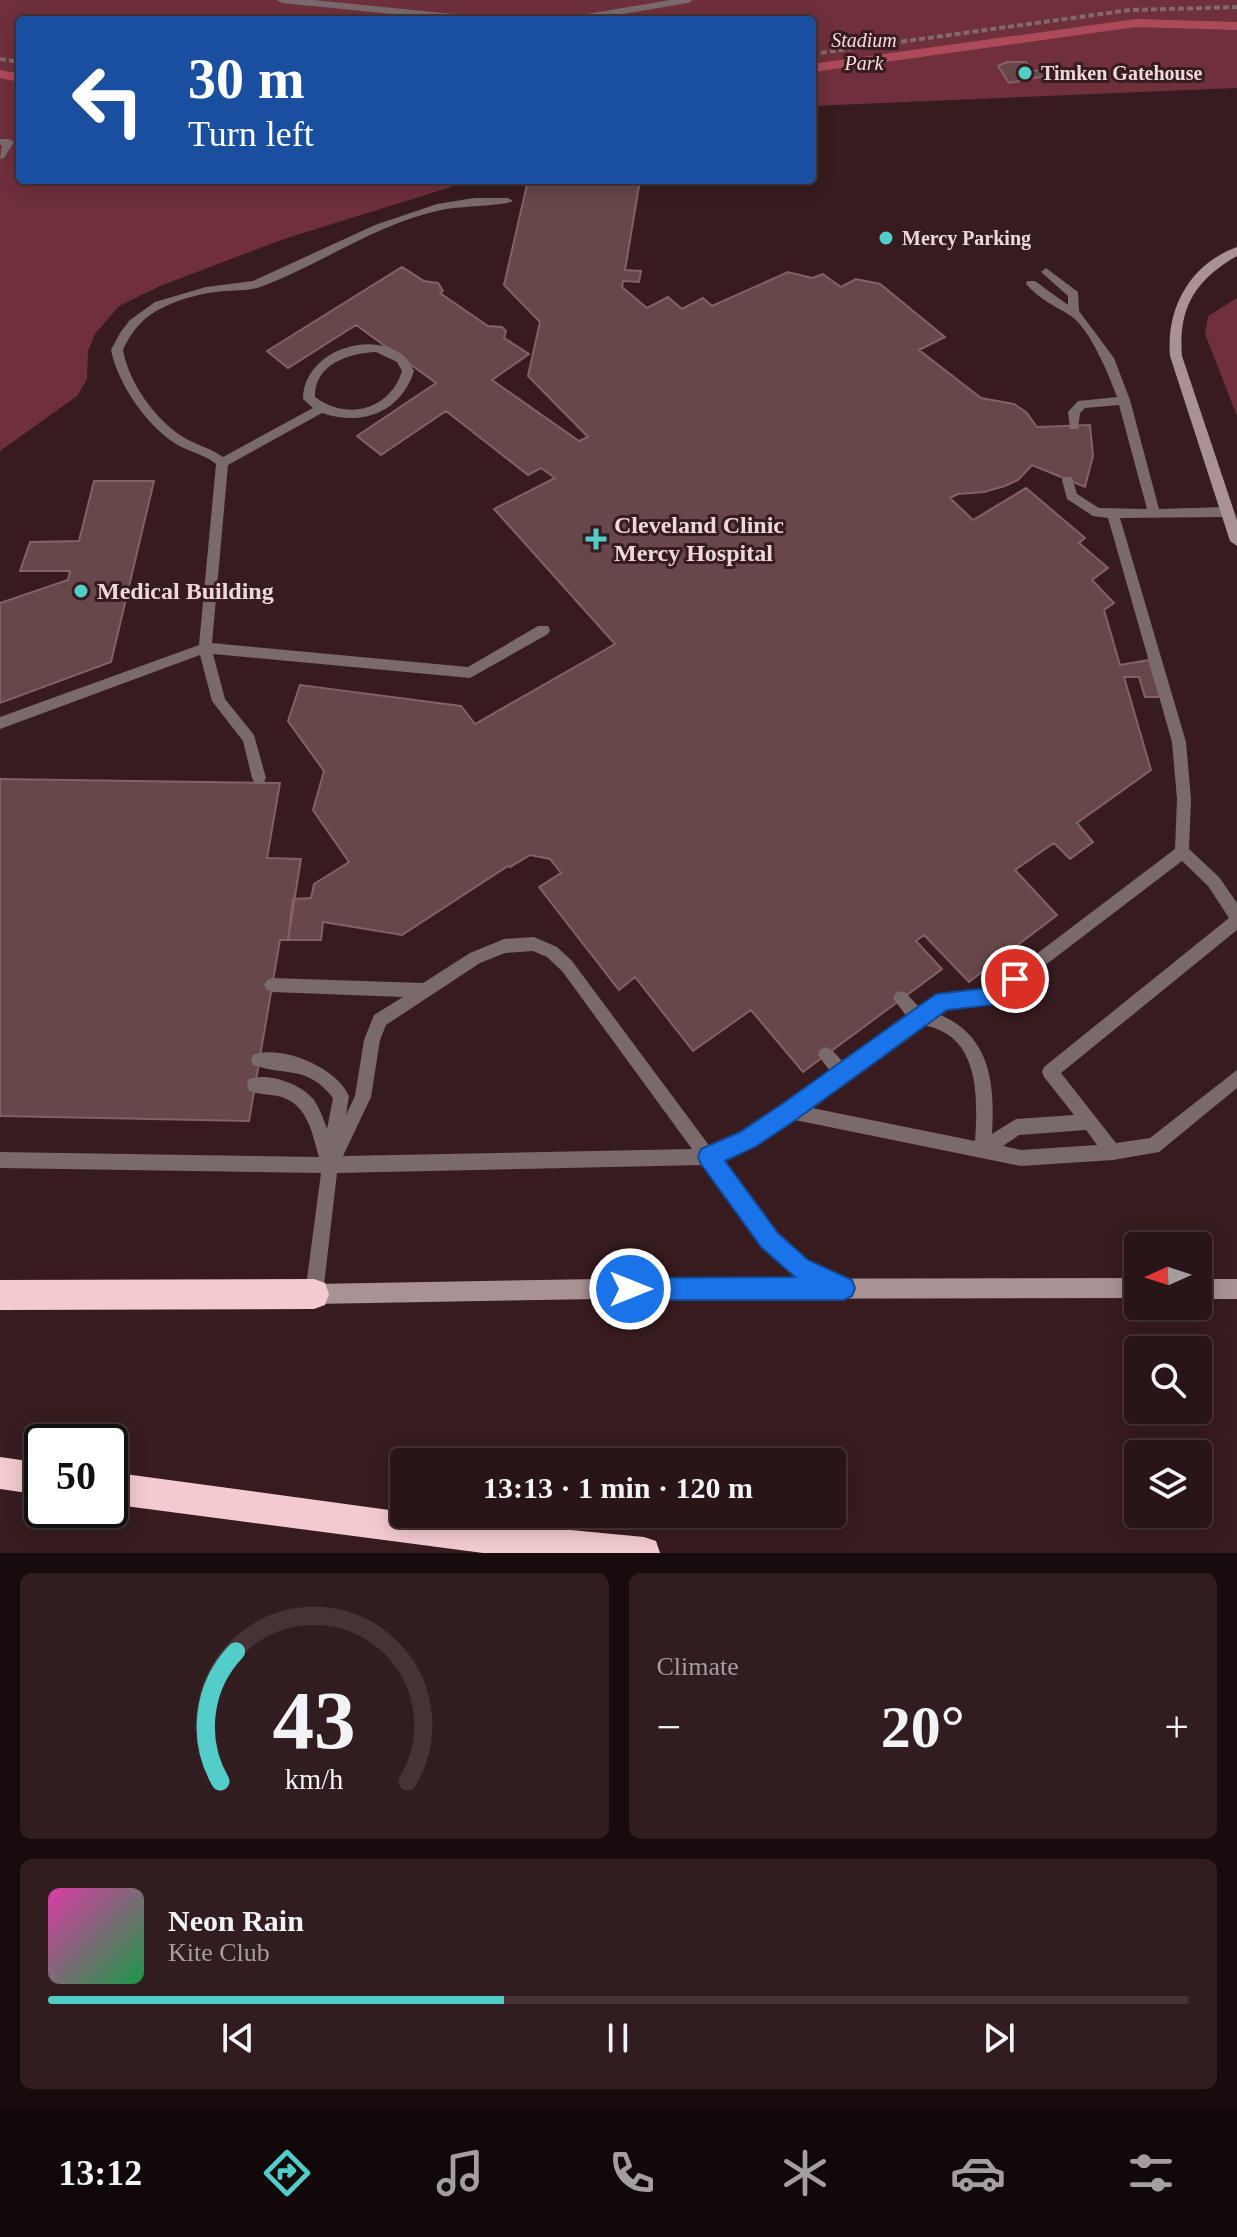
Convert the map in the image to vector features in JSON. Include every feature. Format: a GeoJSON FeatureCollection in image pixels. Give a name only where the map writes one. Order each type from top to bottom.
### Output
{"type":"FeatureCollection","features":[{"type":"Feature","properties":{"kind":"highway"},"geometry":{"type":"LineString","coordinates":[[0,1295],[314,1294]]}},
{"type":"Feature","properties":{"kind":"highway"},"geometry":{"type":"LineString","coordinates":[[0,1473],[24,1476]]}},
{"type":"Feature","properties":{"kind":"highway"},"geometry":{"type":"LineString","coordinates":[[128,1490],[436,1532],[644,1553]]}},
{"type":"Feature","properties":{"kind":"main road"},"geometry":{"type":"LineString","coordinates":[[1237,251],[1211,265],[1197,278],[1180,304],[1174,334],[1176,356],[1237,541]]}},
{"type":"Feature","properties":{"kind":"main road"},"geometry":{"type":"LineString","coordinates":[[314,1294],[1124,1288]]}},
{"type":"Feature","properties":{"kind":"main road"},"geometry":{"type":"LineString","coordinates":[[1212,1289],[1237,1289]]}},
{"type":"Feature","properties":{"kind":"street"},"geometry":{"type":"LineString","coordinates":[[282,0],[443,16]]}},
{"type":"Feature","properties":{"kind":"street"},"geometry":{"type":"LineString","coordinates":[[593,16],[688,0]]}},
{"type":"Feature","properties":{"kind":"lane"},"geometry":{"type":"LineString","coordinates":[[0,142],[9,142],[0,156]]}},
{"type":"Feature","properties":{"kind":"lane"},"geometry":{"type":"LineString","coordinates":[[259,778],[249,739],[219,701],[205,648],[222,463],[214,453],[171,435],[125,378],[117,350],[131,325],[156,307],[181,296],[253,286],[333,246],[404,216],[472,200],[508,201]]}},
{"type":"Feature","properties":{"kind":"lane"},"geometry":{"type":"LineString","coordinates":[[1046,272],[1074,295],[1073,311]]}},
{"type":"Feature","properties":{"kind":"lane"},"geometry":{"type":"LineString","coordinates":[[1031,284],[1056,304],[1073,311],[1108,358],[1124,400],[1154,514]]}},
{"type":"Feature","properties":{"kind":"lane"},"geometry":{"type":"LineString","coordinates":[[222,463],[320,409],[344,415],[372,410],[388,401],[405,384],[406,365],[394,355],[377,348],[357,349],[340,355],[324,365],[311,381],[309,399],[320,409]]}},
{"type":"Feature","properties":{"kind":"lane"},"geometry":{"type":"LineString","coordinates":[[1074,426],[1074,412],[1082,404],[1124,400]]}},
{"type":"Feature","properties":{"kind":"lane"},"geometry":{"type":"LineString","coordinates":[[1068,480],[1069,491],[1077,501],[1097,513],[1227,512]]}},
{"type":"Feature","properties":{"kind":"lane"},"geometry":{"type":"LineString","coordinates":[[1113,515],[1179,742],[1184,808],[1182,852],[1220,887],[1237,919],[1050,1072],[1113,1152]]}},
{"type":"Feature","properties":{"kind":"lane"},"geometry":{"type":"LineString","coordinates":[[0,723],[205,648],[470,673],[543,630]]}},
{"type":"Feature","properties":{"kind":"lane"},"geometry":{"type":"LineString","coordinates":[[0,1160],[330,1165],[709,1157],[748,1139],[790,1111],[943,1001],[992,997],[1182,852]]}},
{"type":"Feature","properties":{"kind":"lane"},"geometry":{"type":"LineString","coordinates":[[330,1165],[363,1097],[377,1025],[387,1013],[475,958],[504,946],[529,943],[547,949],[567,966],[770,1241],[800,1268],[844,1288]]}},
{"type":"Feature","properties":{"kind":"lane"},"geometry":{"type":"LineString","coordinates":[[272,985],[423,990]]}},
{"type":"Feature","properties":{"kind":"lane"},"geometry":{"type":"LineString","coordinates":[[901,998],[917,1017],[932,1019],[952,1029],[978,1060],[986,1087],[983,1150]]}},
{"type":"Feature","properties":{"kind":"lane"},"geometry":{"type":"LineString","coordinates":[[826,1055],[842,1073]]}},
{"type":"Feature","properties":{"kind":"lane"},"geometry":{"type":"LineString","coordinates":[[259,1060],[287,1061],[308,1068],[341,1096],[314,1294]]}},
{"type":"Feature","properties":{"kind":"lane"},"geometry":{"type":"LineString","coordinates":[[790,1111],[1021,1158],[1113,1152],[1153,1146],[1237,1078]]}},
{"type":"Feature","properties":{"kind":"lane"},"geometry":{"type":"LineString","coordinates":[[255,1085],[290,1090],[308,1102],[330,1165]]}},
{"type":"Feature","properties":{"kind":"lane"},"geometry":{"type":"LineString","coordinates":[[983,1150],[1016,1127],[1088,1122]]}},
{"type":"Feature","properties":{"kind":"path"},"geometry":{"type":"LineString","coordinates":[[816,53],[1132,9],[1196,4],[1237,7]]}},
{"type":"Feature","properties":{"kind":"green space","name":"Stadium Park"},"geometry":{"type":"Polygon","coordinates":[[[0,0],[1237,0],[1237,88],[816,106],[816,16],[16,16],[16,184],[448,184],[451,187],[284,239],[160,286],[119,306],[95,334],[88,351],[87,379],[77,396],[0,451],[0,0]]]}},
{"type":"Feature","properties":{"kind":"green space"},"geometry":{"type":"Polygon","coordinates":[[[1237,298],[1237,416],[1205,334],[1208,316],[1237,298]]]}},
{"type":"Feature","properties":{"kind":"building","name":"Timken Gatehouse"},"geometry":{"type":"Polygon","coordinates":[[[1007,62],[1026,62],[1033,71],[1046,69],[1050,75],[1009,83],[998,66],[1007,62]]]}},
{"type":"Feature","properties":{"kind":"building","name":"Cleveland Clinic Mercy Hospital"},"geometry":{"type":"Polygon","coordinates":[[[527,184],[639,184],[625,270],[641,271],[639,282],[623,281],[622,287],[647,308],[668,297],[682,309],[703,298],[712,306],[788,272],[812,278],[823,274],[841,287],[856,279],[880,284],[945,337],[919,350],[981,398],[1014,404],[1026,412],[1037,427],[1090,425],[1093,456],[1085,487],[1032,465],[1018,480],[1005,486],[950,498],[973,520],[1026,488],[1085,538],[1079,543],[1108,568],[1092,580],[1114,603],[1104,610],[1120,665],[1149,660],[1160,697],[1145,697],[1139,677],[1124,677],[1151,770],[1077,823],[1093,842],[1070,859],[1054,843],[1015,870],[1057,915],[969,982],[924,935],[916,941],[942,969],[803,1072],[751,1010],[693,1051],[635,977],[619,990],[539,887],[561,873],[550,859],[530,855],[508,866],[402,935],[323,922],[321,940],[288,940],[293,899],[311,898],[314,884],[349,862],[313,810],[324,771],[288,721],[300,685],[461,706],[475,724],[615,644],[494,509],[555,478],[541,468],[528,475],[446,411],[381,455],[357,436],[436,383],[356,325],[288,368],[267,351],[402,267],[424,281],[438,283],[443,291],[440,293],[488,326],[502,327],[506,331],[504,338],[529,354],[492,380],[579,441],[588,437],[528,376],[540,322],[504,285],[527,184]]]}},
{"type":"Feature","properties":{"kind":"building","name":"Medical Building"},"geometry":{"type":"Polygon","coordinates":[[[94,481],[154,481],[111,662],[0,703],[0,603],[68,580],[70,571],[20,571],[30,542],[79,541],[94,481]]]}},
{"type":"Feature","properties":{"kind":"building"},"geometry":{"type":"Polygon","coordinates":[[[0,779],[280,783],[267,858],[301,859],[288,940],[280,940],[249,1121],[0,1116],[0,779]]]}},
{"type":"Feature","properties":{"kind":"waterway"},"geometry":{"type":"LineString","coordinates":[[816,67],[1136,23],[1237,26]]}},
{"type":"Feature","properties":{"kind":"waterway"},"geometry":{"type":"LineString","coordinates":[[0,74],[16,77]]}},
{"type":"Feature","properties":{"kind":"place","name":"Timken Gatehouse"},"geometry":{"type":"Point","coordinates":[1025,73]}},
{"type":"Feature","properties":{"kind":"place","name":"Mercy Parking"},"geometry":{"type":"Point","coordinates":[886,238]}},
{"type":"Feature","properties":{"kind":"place","name":"Cleveland Clinic Mercy Hospital"},"geometry":{"type":"Point","coordinates":[596,539]}},
{"type":"Feature","properties":{"kind":"place","name":"Medical Building"},"geometry":{"type":"Point","coordinates":[81,591]}},
{"type":"Feature","properties":{"kind":"route"},"geometry":{"type":"LineString","coordinates":[[630,1289],[844,1288],[800,1268],[770,1241],[709,1157],[748,1139],[943,1001],[992,997],[1015,979]]}}]}
